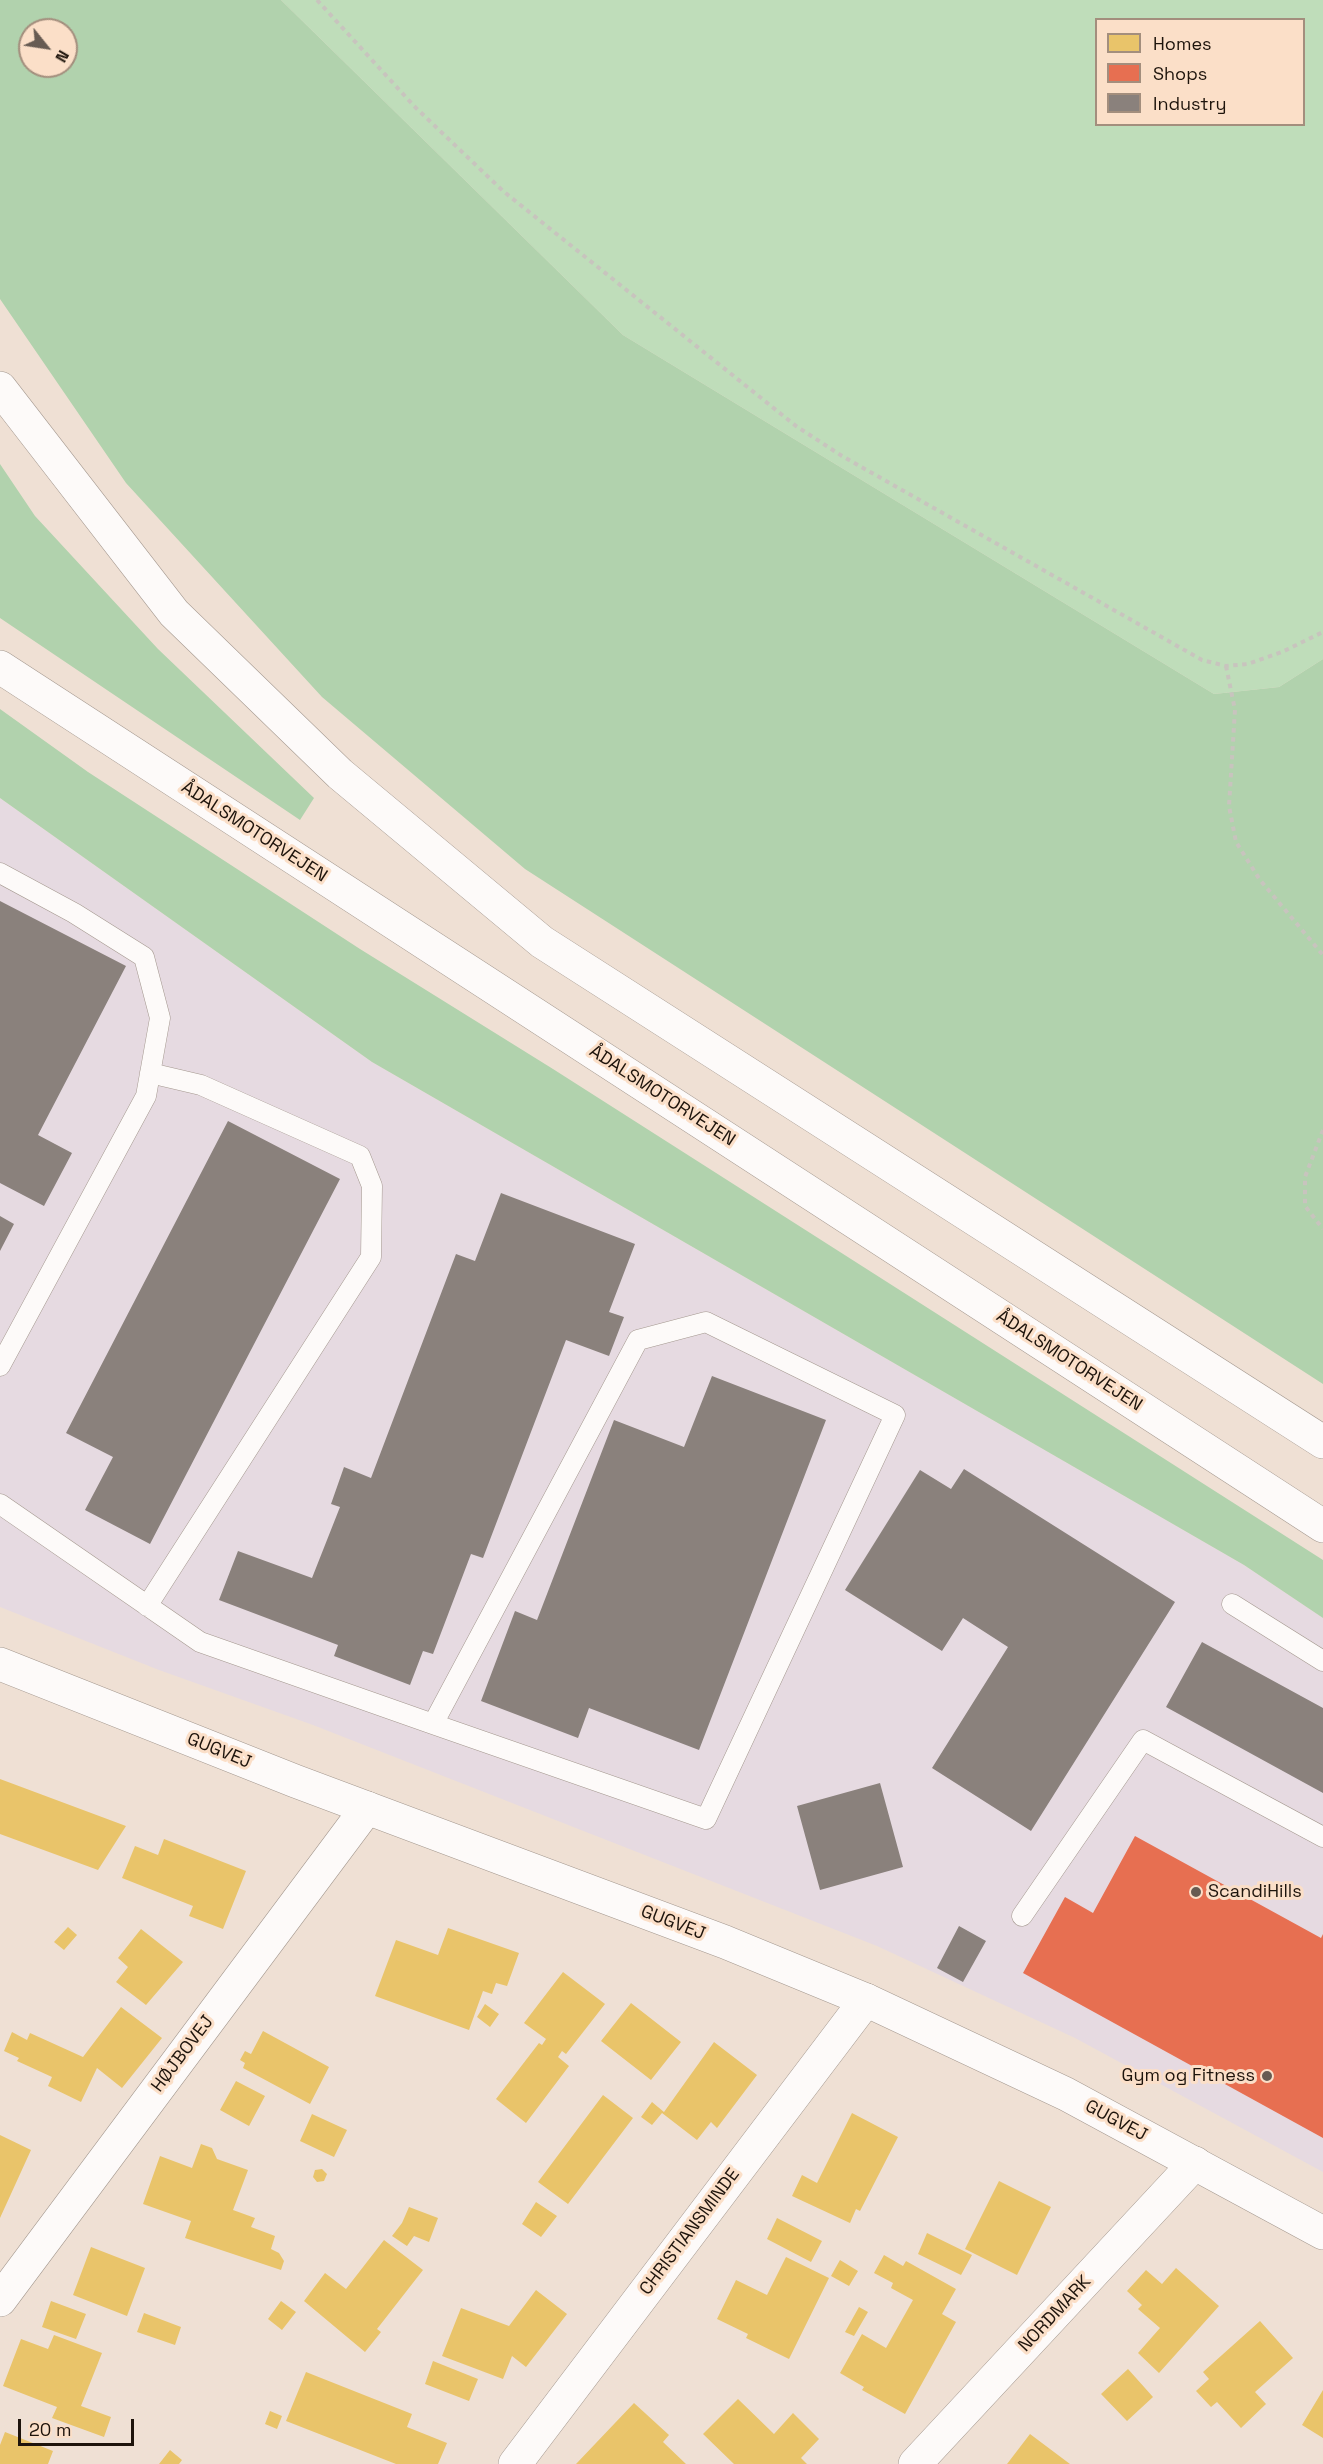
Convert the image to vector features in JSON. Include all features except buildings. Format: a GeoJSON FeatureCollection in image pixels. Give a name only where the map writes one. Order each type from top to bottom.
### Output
{"type":"FeatureCollection","features":[{"type":"Feature","properties":{"kind":"main road"},"geometry":{"type":"LineString","coordinates":[[0,388],[174,613],[340,774],[542,942],[1323,1442]]}},
{"type":"Feature","properties":{"kind":"main road","name":"ÅDALSMOTORVEJEN"},"geometry":{"type":"LineString","coordinates":[[0,668],[1323,1526]]}},
{"type":"Feature","properties":{"kind":"main road","name":"GUGVEJ"},"geometry":{"type":"LineString","coordinates":[[0,1664],[367,1808],[725,1942],[866,2000],[1066,2094],[1323,2233]]}},
{"type":"Feature","properties":{"kind":"main road","name":"HØJBOVEJ"},"geometry":{"type":"LineString","coordinates":[[0,2300],[367,1808]]}},
{"type":"Feature","properties":{"kind":"main road","name":"CHRISTIANSMINDE"},"geometry":{"type":"LineString","coordinates":[[514,2464],[866,2000]]}},
{"type":"Feature","properties":{"kind":"main road","name":"NORDMARK"},"geometry":{"type":"LineString","coordinates":[[915,2464],[1195,2163]]}},
{"type":"Feature","properties":{"kind":"lane"},"geometry":{"type":"LineString","coordinates":[[0,873],[74,913],[144,957],[160,1018],[146,1096],[0,1366]]}},
{"type":"Feature","properties":{"kind":"lane"},"geometry":{"type":"LineString","coordinates":[[147,1606],[371,1257],[372,1186],[360,1156],[201,1085],[150,1073]]}},
{"type":"Feature","properties":{"kind":"lane"},"geometry":{"type":"LineString","coordinates":[[0,1504],[200,1642],[433,1724],[706,1819],[895,1415],[706,1322],[638,1340],[433,1724]]}},
{"type":"Feature","properties":{"kind":"lane"},"geometry":{"type":"LineString","coordinates":[[1232,1604],[1323,1661]]}},
{"type":"Feature","properties":{"kind":"lane"},"geometry":{"type":"LineString","coordinates":[[1022,1916],[1143,1740],[1323,1838]]}},
{"type":"Feature","properties":{"kind":"path"},"geometry":{"type":"LineString","coordinates":[[317,0],[415,107],[503,190],[796,426],[842,456],[1202,660],[1226,666],[1248,664],[1282,652],[1323,632]]}},
{"type":"Feature","properties":{"kind":"path"},"geometry":{"type":"LineString","coordinates":[[1226,666],[1235,710],[1229,806],[1236,842],[1260,880],[1323,955]]}},
{"type":"Feature","properties":{"kind":"path"},"geometry":{"type":"LineString","coordinates":[[1323,1130],[1305,1177],[1305,1206],[1323,1229]]}},
{"type":"Feature","properties":{"kind":"shaded area"},"geometry":{"type":"Polygon","coordinates":[[[0,798],[372,1062],[1244,1565],[1323,1618],[1323,2172],[1075,2038],[877,1946],[313,1725],[159,1670],[0,1607],[0,798]]]}},
{"type":"Feature","properties":{"kind":"green space"},"geometry":{"type":"Polygon","coordinates":[[[0,0],[281,0],[623,335],[1214,694],[1279,687],[1323,659],[1323,1384],[525,869],[322,697],[126,483],[0,299],[0,0]]]}},
{"type":"Feature","properties":{"kind":"green space"},"geometry":{"type":"Polygon","coordinates":[[[281,0],[1323,0],[1323,659],[1279,687],[1214,694],[623,335],[281,0]]]}},
{"type":"Feature","properties":{"kind":"green space"},"geometry":{"type":"Polygon","coordinates":[[[0,464],[35,516],[158,649],[314,798],[300,820],[0,618],[0,464]]]}},
{"type":"Feature","properties":{"kind":"green space"},"geometry":{"type":"Polygon","coordinates":[[[0,709],[88,772],[360,949],[553,1069],[1323,1560],[1323,1618],[1244,1565],[372,1062],[0,798],[0,709]]]}},
{"type":"Feature","properties":{"kind":"place","name":"ScandiHills"},"geometry":{"type":"Point","coordinates":[1196,1892]}},
{"type":"Feature","properties":{"kind":"place","name":"Gym og Fitness"},"geometry":{"type":"Point","coordinates":[1267,2076]}}]}
